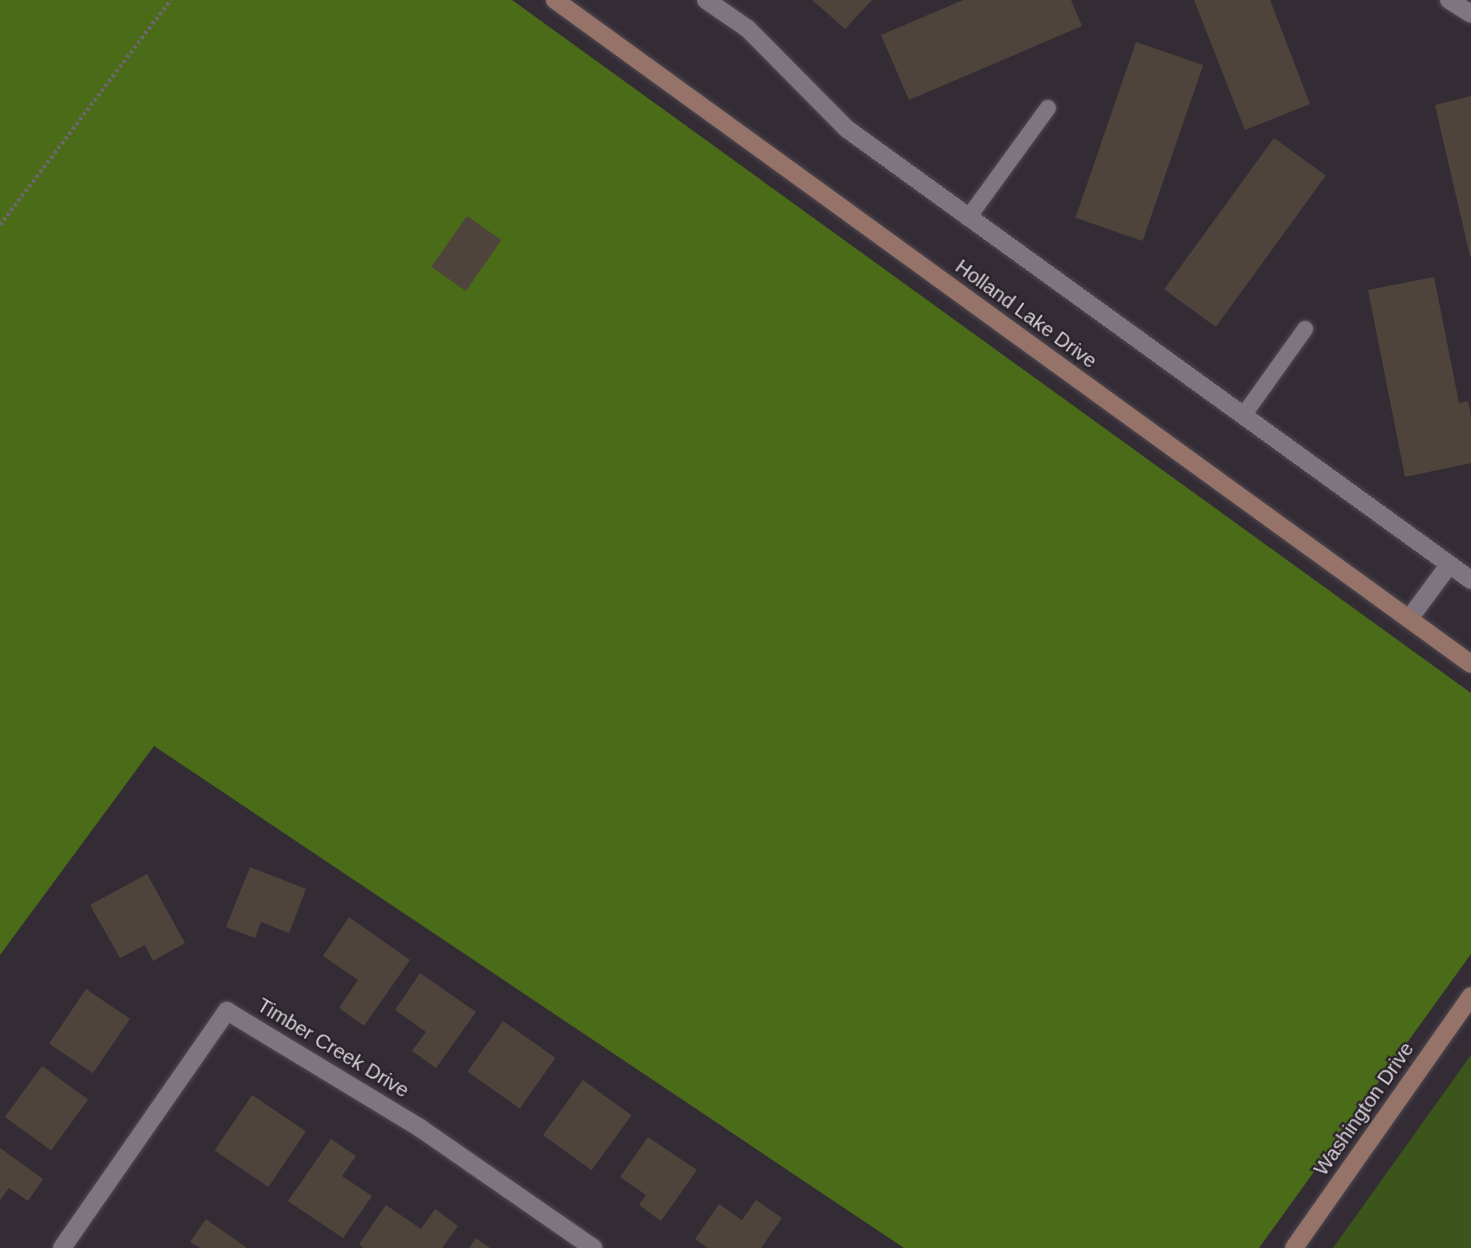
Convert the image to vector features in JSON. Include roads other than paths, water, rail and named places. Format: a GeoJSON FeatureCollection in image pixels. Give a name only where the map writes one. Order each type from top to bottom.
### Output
{"type":"FeatureCollection","features":[{"type":"Feature","properties":{"kind":"street","name":"Holland Lake Drive"},"geometry":{"type":"LineString","coordinates":[[555,0],[1471,664]]}},
{"type":"Feature","properties":{"kind":"street"},"geometry":{"type":"LineString","coordinates":[[706,0],[748,29],[848,129],[1471,580]]}},
{"type":"Feature","properties":{"kind":"street"},"geometry":{"type":"LineString","coordinates":[[1449,0],[1471,14]]}},
{"type":"Feature","properties":{"kind":"street"},"geometry":{"type":"LineString","coordinates":[[1409,619],[1449,565]]}},
{"type":"Feature","properties":{"kind":"street","name":"Washington Drive"},"geometry":{"type":"LineString","coordinates":[[1294,1248],[1471,996]]}},
{"type":"Feature","properties":{"kind":"street","name":"Timber Creek Drive"},"geometry":{"type":"LineString","coordinates":[[62,1248],[227,1011],[420,1128],[593,1248]]}},
{"type":"Feature","properties":{"kind":"lane"},"geometry":{"type":"LineString","coordinates":[[968,218],[1048,108]]}},
{"type":"Feature","properties":{"kind":"lane"},"geometry":{"type":"LineString","coordinates":[[1243,416],[1305,329]]}}]}
